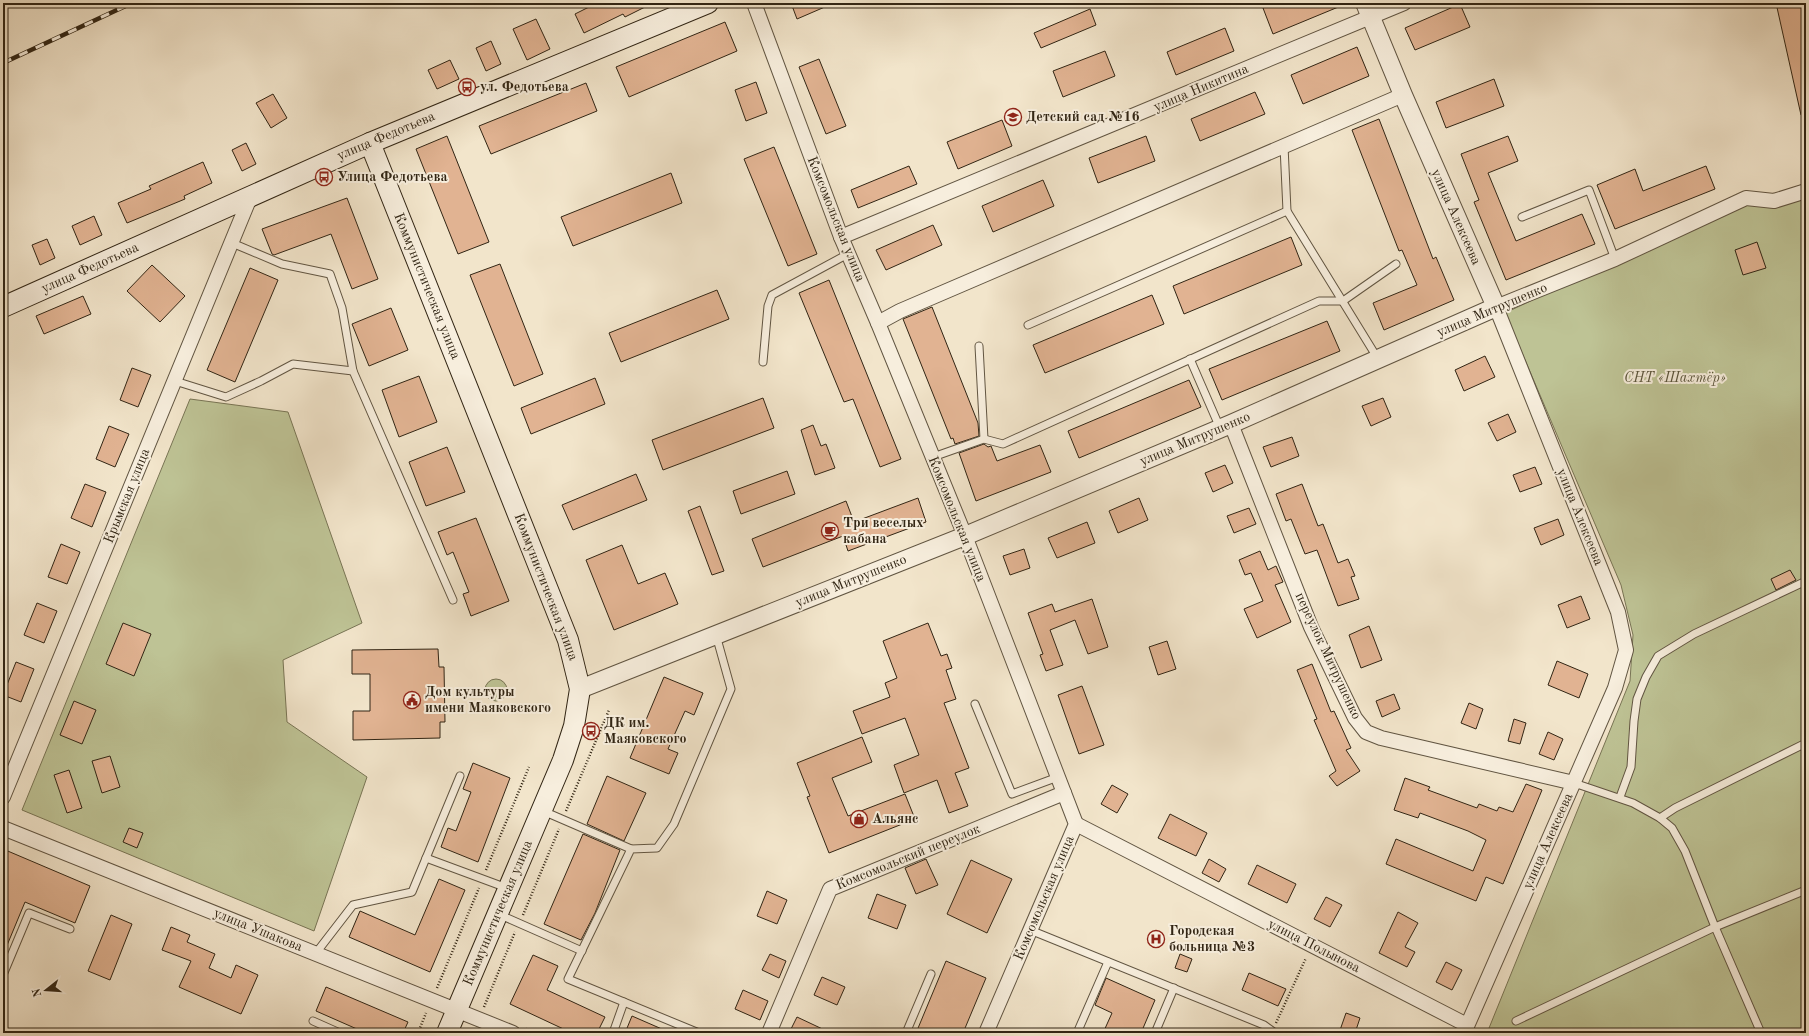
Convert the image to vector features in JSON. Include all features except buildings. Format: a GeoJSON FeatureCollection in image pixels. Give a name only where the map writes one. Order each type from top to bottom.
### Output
{"type":"FeatureCollection","features":[{"type":"Feature","properties":{"kind":"main road","name":"улица Федотьева"},"geometry":{"type":"LineString","coordinates":[[3,307],[370,143],[708,3]]}},
{"type":"Feature","properties":{"kind":"main road","name":"Коммунистическая улица"},"geometry":{"type":"LineString","coordinates":[[370,143],[568,640],[580,689],[574,726],[567,747],[542,810],[447,1033]]}},
{"type":"Feature","properties":{"kind":"street","name":"Комсомольская улица"},"geometry":{"type":"LineString","coordinates":[[754,3],[841,237],[878,323],[965,536],[1076,824],[986,1033]]}},
{"type":"Feature","properties":{"kind":"street","name":"улица Никитина"},"geometry":{"type":"LineString","coordinates":[[841,237],[1368,10],[1404,3]]}},
{"type":"Feature","properties":{"kind":"street","name":"улица Алексеева"},"geometry":{"type":"LineString","coordinates":[[1368,10],[1403,96],[1496,307],[1618,612],[1626,650],[1615,688],[1466,1029]]}},
{"type":"Feature","properties":{"kind":"street"},"geometry":{"type":"LineString","coordinates":[[878,323],[900,311],[1403,96]]}},
{"type":"Feature","properties":{"kind":"street","name":"улица Митрушенко"},"geometry":{"type":"LineString","coordinates":[[580,689],[965,536],[1225,426],[1496,307],[1615,259],[1746,198],[1774,201],[1806,191]]}},
{"type":"Feature","properties":{"kind":"street","name":"Крымская улица"},"geometry":{"type":"LineString","coordinates":[[3,797],[251,195]]}},
{"type":"Feature","properties":{"kind":"street","name":"переулок Митрушенко"},"geometry":{"type":"LineString","coordinates":[[1225,426],[1312,628],[1355,718],[1366,732],[1381,738],[1574,783]]}},
{"type":"Feature","properties":{"kind":"street","name":"Комсомольский переулок"},"geometry":{"type":"LineString","coordinates":[[769,1033],[830,889],[1064,792]]}},
{"type":"Feature","properties":{"kind":"street","name":"улица Полынова"},"geometry":{"type":"LineString","coordinates":[[1076,824],[1312,945],[1466,1029]]}},
{"type":"Feature","properties":{"kind":"street","name":"улица Ушакова"},"geometry":{"type":"LineString","coordinates":[[3,828],[457,1009],[513,1033]]}},
{"type":"Feature","properties":{"kind":"lane"},"geometry":{"type":"LineString","coordinates":[[1284,146],[1287,211],[1378,359]]}},
{"type":"Feature","properties":{"kind":"lane"},"geometry":{"type":"LineString","coordinates":[[1522,217],[1589,190],[1615,259]]}},
{"type":"Feature","properties":{"kind":"lane"},"geometry":{"type":"LineString","coordinates":[[1028,325],[1287,211]]}},
{"type":"Feature","properties":{"kind":"lane"},"geometry":{"type":"LineString","coordinates":[[232,243],[282,264],[330,274],[342,308],[353,371],[453,600]]}},
{"type":"Feature","properties":{"kind":"lane"},"geometry":{"type":"LineString","coordinates":[[763,362],[768,306],[772,295],[848,254]]}},
{"type":"Feature","properties":{"kind":"lane"},"geometry":{"type":"LineString","coordinates":[[933,457],[984,439],[1002,444],[1318,301],[1343,301],[1396,264]]}},
{"type":"Feature","properties":{"kind":"lane"},"geometry":{"type":"LineString","coordinates":[[979,346],[984,439]]}},
{"type":"Feature","properties":{"kind":"lane"},"geometry":{"type":"LineString","coordinates":[[1190,359],[1225,426]]}},
{"type":"Feature","properties":{"kind":"lane"},"geometry":{"type":"LineString","coordinates":[[175,381],[226,397],[261,382],[293,364],[353,371]]}},
{"type":"Feature","properties":{"kind":"lane"},"geometry":{"type":"LineString","coordinates":[[1620,797],[1631,767],[1637,699],[1646,677],[1658,656],[1694,634],[1806,581]]}},
{"type":"Feature","properties":{"kind":"lane"},"geometry":{"type":"LineString","coordinates":[[542,810],[631,849],[656,848],[674,824],[732,689],[716,635]]}},
{"type":"Feature","properties":{"kind":"lane"},"geometry":{"type":"LineString","coordinates":[[975,704],[1012,794],[1058,777]]}},
{"type":"Feature","properties":{"kind":"lane"},"geometry":{"type":"LineString","coordinates":[[1660,818],[1675,808],[1806,744]]}},
{"type":"Feature","properties":{"kind":"lane"},"geometry":{"type":"LineString","coordinates":[[316,953],[353,905],[412,892],[460,776]]}},
{"type":"Feature","properties":{"kind":"lane"},"geometry":{"type":"LineString","coordinates":[[1574,783],[1620,797],[1660,818],[1672,828],[1685,851],[1715,927],[1761,1033]]}},
{"type":"Feature","properties":{"kind":"lane"},"geometry":{"type":"LineString","coordinates":[[631,849],[568,979],[699,1033]]}},
{"type":"Feature","properties":{"kind":"lane"},"geometry":{"type":"LineString","coordinates":[[426,858],[508,888]]}},
{"type":"Feature","properties":{"kind":"lane"},"geometry":{"type":"LineString","coordinates":[[1516,1021],[1715,927],[1806,890]]}},
{"type":"Feature","properties":{"kind":"lane"},"geometry":{"type":"LineString","coordinates":[[3,972],[29,913],[70,929]]}},
{"type":"Feature","properties":{"kind":"lane"},"geometry":{"type":"LineString","coordinates":[[498,914],[582,951]]}},
{"type":"Feature","properties":{"kind":"lane"},"geometry":{"type":"LineString","coordinates":[[1030,930],[1264,1025],[1274,1032]]}},
{"type":"Feature","properties":{"kind":"lane"},"geometry":{"type":"LineString","coordinates":[[1077,1033],[1108,962]]}},
{"type":"Feature","properties":{"kind":"lane"},"geometry":{"type":"LineString","coordinates":[[906,1033],[931,974]]}},
{"type":"Feature","properties":{"kind":"lane"},"geometry":{"type":"LineString","coordinates":[[1155,1033],[1174,988]]}},
{"type":"Feature","properties":{"kind":"lane"},"geometry":{"type":"LineString","coordinates":[[613,1033],[624,1002]]}},
{"type":"Feature","properties":{"kind":"lane"},"geometry":{"type":"LineString","coordinates":[[313,1021],[340,1033]]}},
{"type":"Feature","properties":{"kind":"path"},"geometry":{"type":"LineString","coordinates":[[479,1019],[608,710]]}},
{"type":"Feature","properties":{"kind":"path"},"geometry":{"type":"LineString","coordinates":[[418,1033],[529,767]]}},
{"type":"Feature","properties":{"kind":"path"},"geometry":{"type":"LineString","coordinates":[[1274,1032],[1312,945]]}},
{"type":"Feature","properties":{"kind":"green space","name":"СНТ «Шахтёр»"},"geometry":{"type":"Polygon","coordinates":[[[1806,194],[1806,1033],[1487,1033],[1630,681],[1633,635],[1621,585],[1505,313],[1740,202],[1806,194]]]}},
{"type":"Feature","properties":{"kind":"green space"},"geometry":{"type":"Polygon","coordinates":[[[190,399],[288,412],[362,623],[283,660],[287,722],[367,777],[314,931],[22,810],[190,399]]]}},
{"type":"Feature","properties":{"kind":"green space"},"geometry":{"type":"Polygon","coordinates":[[[496,679],[504,682],[507,690],[504,698],[496,701],[488,698],[485,690],[488,682],[496,679]]]}},
{"type":"Feature","properties":{"kind":"railway"},"geometry":{"type":"LineString","coordinates":[[3,63],[132,3]]}},
{"type":"Feature","properties":{"kind":"place","name":"ул. Федотьева"},"geometry":{"type":"Point","coordinates":[467,87]}},
{"type":"Feature","properties":{"kind":"place","name":"Детский сад №16"},"geometry":{"type":"Point","coordinates":[1013,117]}},
{"type":"Feature","properties":{"kind":"place","name":"Улица Федотьева"},"geometry":{"type":"Point","coordinates":[324,177]}},
{"type":"Feature","properties":{"kind":"place","name":"Три веселых кабана"},"geometry":{"type":"Point","coordinates":[830,531]}},
{"type":"Feature","properties":{"kind":"place","name":"Дом культуры имени Маяковского"},"geometry":{"type":"Point","coordinates":[412,700]}},
{"type":"Feature","properties":{"kind":"place","name":"ДК им. Маяковского"},"geometry":{"type":"Point","coordinates":[591,731]}},
{"type":"Feature","properties":{"kind":"place","name":"Альянс"},"geometry":{"type":"Point","coordinates":[859,819]}},
{"type":"Feature","properties":{"kind":"place","name":"Городская больница №3"},"geometry":{"type":"Point","coordinates":[1156,939]}}]}
